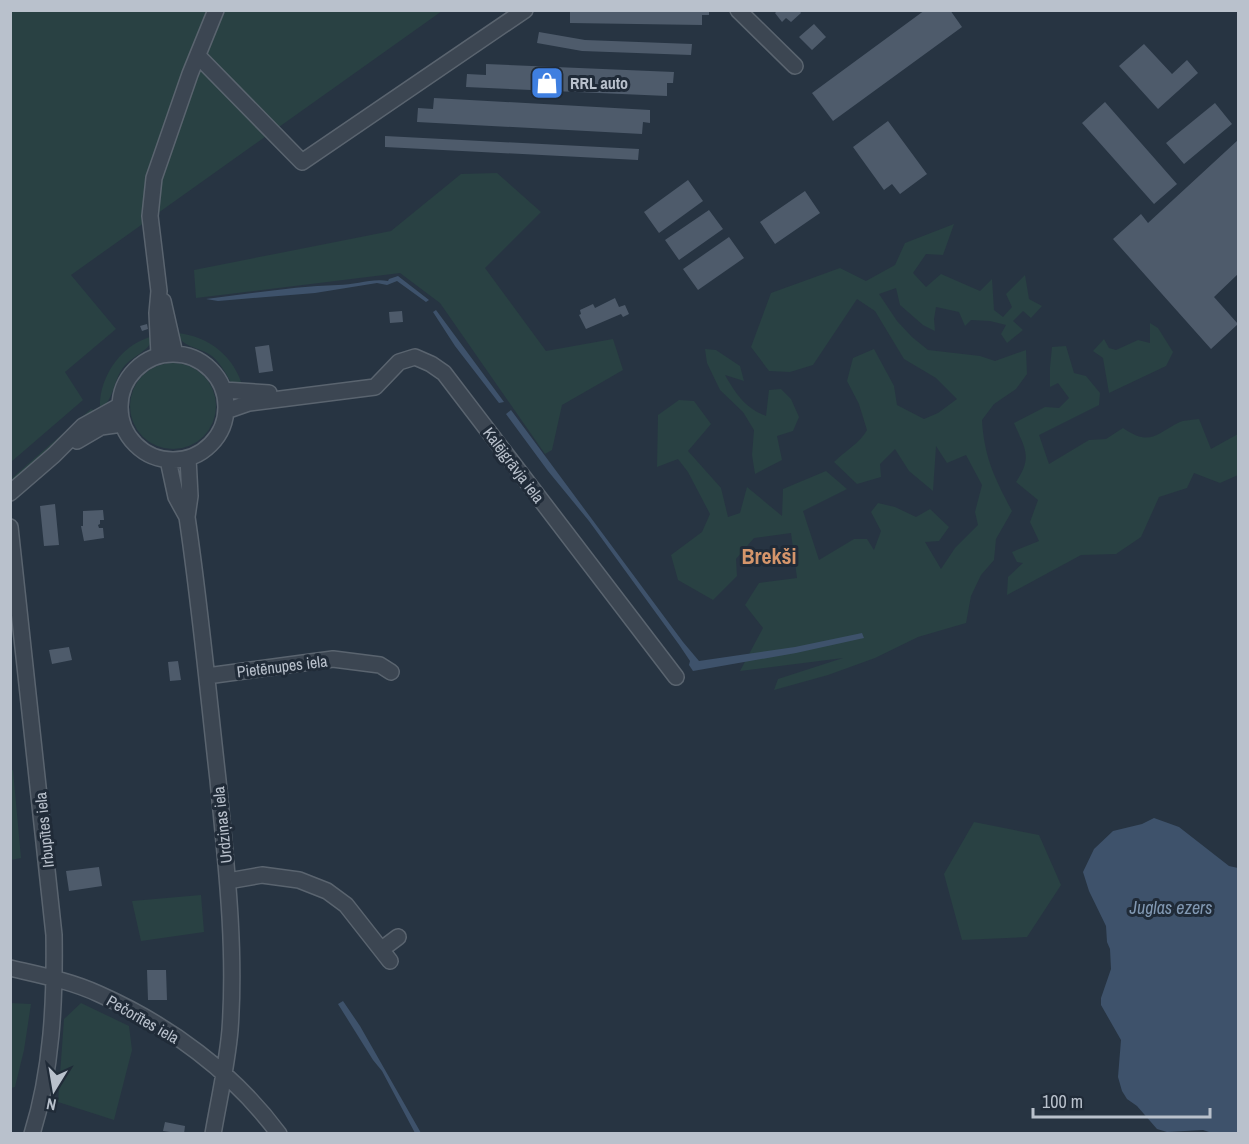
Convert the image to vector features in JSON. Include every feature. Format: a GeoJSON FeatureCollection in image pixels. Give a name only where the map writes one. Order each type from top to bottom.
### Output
{"type":"FeatureCollection","features":[{"type":"Feature","properties":{"kind":"street"},"geometry":{"type":"LineString","coordinates":[[159,356],[157,313],[159,291],[150,216],[154,178],[216,10]]}},
{"type":"Feature","properties":{"kind":"street"},"geometry":{"type":"LineString","coordinates":[[198,56],[302,162],[525,10]]}},
{"type":"Feature","properties":{"kind":"street"},"geometry":{"type":"LineString","coordinates":[[738,10],[795,66]]}},
{"type":"Feature","properties":{"kind":"street"},"geometry":{"type":"LineString","coordinates":[[159,291],[167,311],[175,354]]}},
{"type":"Feature","properties":{"kind":"street"},"geometry":{"type":"LineString","coordinates":[[175,354],[193,357],[209,367],[224,390],[226,411],[223,426],[215,440],[203,451],[188,458],[168,460],[153,456],[129,437],[122,424],[120,406],[123,389],[131,374],[143,363],[159,356],[175,354]]}},
{"type":"Feature","properties":{"kind":"street","name":"Kalējgrāvja iela"},"geometry":{"type":"LineString","coordinates":[[226,411],[241,404],[375,387],[399,362],[415,357],[431,364],[444,373],[676,676]]}},
{"type":"Feature","properties":{"kind":"street","name":"Kalējgrāvja iela"},"geometry":{"type":"LineString","coordinates":[[224,390],[308,394]]}},
{"type":"Feature","properties":{"kind":"street"},"geometry":{"type":"LineString","coordinates":[[10,493],[83,426],[120,406]]}},
{"type":"Feature","properties":{"kind":"street"},"geometry":{"type":"LineString","coordinates":[[54,455],[101,428],[122,424]]}},
{"type":"Feature","properties":{"kind":"street","name":"Urdziņas iela"},"geometry":{"type":"LineString","coordinates":[[188,458],[190,496],[187,517],[207,676],[228,881],[233,969],[225,1074],[213,1134]]}},
{"type":"Feature","properties":{"kind":"street","name":"Urdziņas iela"},"geometry":{"type":"LineString","coordinates":[[168,460],[176,497],[187,517]]}},
{"type":"Feature","properties":{"kind":"street","name":"Irbupītes iela"},"geometry":{"type":"LineString","coordinates":[[10,527],[51,895],[55,978],[44,1083],[32,1134]]}},
{"type":"Feature","properties":{"kind":"street","name":"Pietēnupes iela"},"geometry":{"type":"LineString","coordinates":[[207,676],[333,659],[385,663]]}},
{"type":"Feature","properties":{"kind":"street"},"geometry":{"type":"LineString","coordinates":[[228,881],[262,875],[299,879],[327,891],[346,905],[386,955],[398,937]]}},
{"type":"Feature","properties":{"kind":"street","name":"Pečorītes iela"},"geometry":{"type":"LineString","coordinates":[[10,968],[55,978],[98,993],[169,1031],[225,1074],[254,1102],[279,1134]]}},
{"type":"Feature","properties":{"kind":"green space"},"geometry":{"type":"Polygon","coordinates":[[[11,11],[442,11],[71,275],[116,329],[65,372],[83,400],[11,462],[11,11]]]}},
{"type":"Feature","properties":{"kind":"green space"},"geometry":{"type":"Polygon","coordinates":[[[497,173],[541,212],[485,268],[546,351],[613,339],[623,370],[562,405],[552,450],[545,454],[440,303],[400,273],[196,298],[194,270],[391,231],[461,174],[497,173]]]}},
{"type":"Feature","properties":{"kind":"green space"},"geometry":{"type":"Polygon","coordinates":[[[954,224],[943,255],[926,254],[913,273],[926,287],[941,274],[980,291],[992,279],[994,310],[1003,317],[1012,307],[1006,294],[1025,275],[1029,299],[1042,306],[1031,318],[1023,311],[1013,321],[1023,330],[1007,343],[1001,334],[1006,325],[971,320],[965,326],[959,312],[936,307],[935,331],[923,325],[900,305],[896,288],[879,294],[897,321],[928,350],[980,356],[995,361],[1026,350],[1027,374],[1016,389],[994,404],[982,420],[991,467],[1012,511],[996,539],[994,560],[981,575],[971,596],[966,623],[918,637],[875,658],[828,675],[774,690],[778,679],[843,658],[740,671],[763,628],[745,605],[759,583],[797,578],[791,533],[754,538],[736,559],[737,576],[713,600],[678,580],[671,555],[702,532],[710,514],[688,472],[678,459],[657,467],[658,415],[679,400],[694,401],[711,424],[688,451],[721,488],[728,517],[740,513],[747,487],[782,516],[783,489],[826,471],[847,489],[803,511],[819,560],[854,539],[867,539],[874,550],[881,531],[871,512],[878,503],[895,507],[916,517],[930,509],[949,527],[939,541],[925,542],[941,569],[955,548],[978,525],[975,512],[982,485],[966,455],[947,463],[936,446],[933,491],[909,471],[895,449],[880,464],[881,477],[857,484],[834,462],[867,430],[859,404],[847,381],[853,358],[874,349],[894,386],[897,405],[924,419],[938,413],[957,399],[936,378],[904,359],[875,311],[857,299],[813,365],[790,372],[769,371],[751,347],[771,293],[840,268],[866,281],[895,265],[905,243],[954,224]]]}},
{"type":"Feature","properties":{"kind":"green space"},"geometry":{"type":"Polygon","coordinates":[[[1150,323],[1158,328],[1173,352],[1166,366],[1109,393],[1103,358],[1093,351],[1104,339],[1109,348],[1116,350],[1138,340],[1150,343],[1150,323]]]}},
{"type":"Feature","properties":{"kind":"green space"},"geometry":{"type":"Polygon","coordinates":[[[177,333],[200,338],[219,350],[234,367],[243,388],[232,384],[212,356],[183,342],[177,333]]]}},
{"type":"Feature","properties":{"kind":"green space"},"geometry":{"type":"Polygon","coordinates":[[[154,336],[149,346],[122,369],[111,396],[100,410],[103,386],[114,363],[132,346],[154,336]]]}},
{"type":"Feature","properties":{"kind":"green space"},"geometry":{"type":"Polygon","coordinates":[[[1066,346],[1074,373],[1086,376],[1100,393],[1099,405],[1039,435],[1049,464],[1089,440],[1106,439],[1123,428],[1132,434],[1147,438],[1180,422],[1199,419],[1211,449],[1238,434],[1238,475],[1220,483],[1194,473],[1187,488],[1159,497],[1141,537],[1116,554],[1081,555],[1007,595],[1008,577],[1023,563],[1017,562],[1012,552],[1039,541],[1030,522],[1038,500],[1016,482],[1024,466],[1026,453],[1014,423],[1045,407],[1059,408],[1069,398],[1058,383],[1050,387],[1052,347],[1066,346]]]}},
{"type":"Feature","properties":{"kind":"green space"},"geometry":{"type":"Polygon","coordinates":[[[705,349],[716,350],[740,366],[744,381],[725,375],[742,400],[752,409],[766,416],[769,390],[781,389],[791,399],[799,417],[793,431],[777,436],[782,460],[755,474],[752,455],[754,430],[743,412],[720,390],[707,363],[705,349]]]}},
{"type":"Feature","properties":{"kind":"green space"},"geometry":{"type":"Polygon","coordinates":[[[173,363],[189,367],[203,376],[212,390],[216,406],[212,422],[203,436],[189,445],[173,449],[157,445],[143,436],[134,422],[130,406],[134,390],[143,376],[157,367],[173,363]]]}},
{"type":"Feature","properties":{"kind":"green space"},"geometry":{"type":"Polygon","coordinates":[[[91,409],[95,411],[94,414],[15,482],[12,478],[91,409]]]}},
{"type":"Feature","properties":{"kind":"green space"},"geometry":{"type":"Polygon","coordinates":[[[13,770],[21,858],[11,860],[10,771],[13,770]]]}},
{"type":"Feature","properties":{"kind":"green space"},"geometry":{"type":"Polygon","coordinates":[[[974,822],[1039,835],[1061,885],[1027,937],[962,940],[944,874],[974,822]]]}},
{"type":"Feature","properties":{"kind":"green space"},"geometry":{"type":"Polygon","coordinates":[[[201,895],[204,932],[141,941],[132,901],[201,895]]]}},
{"type":"Feature","properties":{"kind":"green space"},"geometry":{"type":"Polygon","coordinates":[[[10,1003],[31,1004],[24,1050],[15,1087],[11,1088],[10,1003]]]}},
{"type":"Feature","properties":{"kind":"green space"},"geometry":{"type":"Polygon","coordinates":[[[81,1003],[129,1026],[132,1050],[114,1120],[58,1102],[64,1019],[81,1003]]]}},
{"type":"Feature","properties":{"kind":"water"},"geometry":{"type":"Polygon","coordinates":[[[398,276],[429,300],[426,302],[397,281],[387,285],[377,283],[315,293],[218,301],[206,299],[305,287],[344,285],[376,280],[388,281],[398,276]]]}},
{"type":"Feature","properties":{"kind":"water"},"geometry":{"type":"Polygon","coordinates":[[[436,310],[504,402],[499,403],[455,346],[433,312],[436,310]]]}},
{"type":"Feature","properties":{"kind":"water"},"geometry":{"type":"Polygon","coordinates":[[[511,410],[699,661],[795,647],[862,633],[864,638],[796,653],[693,671],[689,665],[690,661],[680,646],[589,521],[506,414],[511,410]]]}},
{"type":"Feature","properties":{"kind":"water","name":"Juglas ezers"},"geometry":{"type":"Polygon","coordinates":[[[1154,818],[1179,827],[1229,866],[1238,868],[1238,1133],[1212,1133],[1203,1130],[1167,1132],[1157,1129],[1137,1106],[1127,1099],[1118,1077],[1121,1040],[1101,1005],[1101,998],[1111,969],[1110,949],[1106,926],[1089,891],[1083,872],[1094,849],[1113,831],[1142,824],[1154,818]]]}},
{"type":"Feature","properties":{"kind":"water"},"geometry":{"type":"Polygon","coordinates":[[[343,1001],[360,1026],[421,1133],[415,1133],[382,1071],[338,1004],[343,1001]]]}},
{"type":"Feature","properties":{"kind":"building"},"geometry":{"type":"Polygon","coordinates":[[[570,10],[709,10],[709,15],[702,15],[702,25],[570,23],[570,10]]]}},
{"type":"Feature","properties":{"kind":"building"},"geometry":{"type":"Polygon","coordinates":[[[778,10],[799,10],[801,13],[791,22],[786,18],[782,22],[775,13],[778,10]]]}},
{"type":"Feature","properties":{"kind":"building"},"geometry":{"type":"Polygon","coordinates":[[[925,10],[950,10],[962,27],[833,121],[812,93],[925,10]]]}},
{"type":"Feature","properties":{"kind":"building"},"geometry":{"type":"Polygon","coordinates":[[[814,24],[826,37],[812,50],[799,37],[814,24]]]}},
{"type":"Feature","properties":{"kind":"building"},"geometry":{"type":"Polygon","coordinates":[[[539,32],[585,40],[692,44],[691,55],[582,51],[537,43],[539,32]]]}},
{"type":"Feature","properties":{"kind":"building"},"geometry":{"type":"Polygon","coordinates":[[[1144,44],[1172,74],[1187,60],[1198,73],[1158,109],[1119,66],[1144,44]]]}},
{"type":"Feature","properties":{"kind":"building"},"geometry":{"type":"Polygon","coordinates":[[[486,64],[674,72],[673,83],[667,83],[667,96],[466,87],[467,74],[486,75],[486,64]]]}},
{"type":"Feature","properties":{"kind":"building"},"geometry":{"type":"Polygon","coordinates":[[[434,98],[650,110],[650,123],[643,122],[642,134],[417,122],[418,108],[433,109],[434,98]]]}},
{"type":"Feature","properties":{"kind":"building"},"geometry":{"type":"Polygon","coordinates":[[[1105,102],[1177,184],[1154,204],[1082,123],[1105,102]]]}},
{"type":"Feature","properties":{"kind":"building"},"geometry":{"type":"Polygon","coordinates":[[[1215,103],[1232,124],[1184,164],[1166,143],[1215,103]]]}},
{"type":"Feature","properties":{"kind":"building"},"geometry":{"type":"Polygon","coordinates":[[[888,121],[927,174],[900,194],[892,184],[884,190],[853,147],[888,121]]]}},
{"type":"Feature","properties":{"kind":"building"},"geometry":{"type":"Polygon","coordinates":[[[385,136],[639,149],[638,160],[385,147],[385,136]]]}},
{"type":"Feature","properties":{"kind":"building"},"geometry":{"type":"Polygon","coordinates":[[[1238,140],[1238,274],[1214,297],[1238,324],[1211,349],[1113,239],[1141,214],[1148,223],[1238,140]]]}},
{"type":"Feature","properties":{"kind":"building"},"geometry":{"type":"Polygon","coordinates":[[[688,180],[703,201],[659,233],[644,212],[688,180]]]}},
{"type":"Feature","properties":{"kind":"building"},"geometry":{"type":"Polygon","coordinates":[[[805,191],[820,213],[775,244],[760,222],[805,191]]]}},
{"type":"Feature","properties":{"kind":"building"},"geometry":{"type":"Polygon","coordinates":[[[709,210],[723,229],[679,260],[665,240],[709,210]]]}},
{"type":"Feature","properties":{"kind":"building"},"geometry":{"type":"Polygon","coordinates":[[[729,237],[744,258],[698,290],[683,269],[729,237]]]}},
{"type":"Feature","properties":{"kind":"building"},"geometry":{"type":"Polygon","coordinates":[[[615,298],[619,307],[625,305],[629,314],[623,317],[621,314],[586,329],[579,315],[580,310],[593,304],[595,308],[615,298]]]}},
{"type":"Feature","properties":{"kind":"building"},"geometry":{"type":"Polygon","coordinates":[[[402,311],[403,322],[390,323],[389,312],[402,311]]]}},
{"type":"Feature","properties":{"kind":"building"},"geometry":{"type":"Polygon","coordinates":[[[147,324],[148,329],[142,331],[140,326],[147,324]]]}},
{"type":"Feature","properties":{"kind":"building"},"geometry":{"type":"Polygon","coordinates":[[[269,345],[273,371],[259,373],[255,347],[269,345]]]}},
{"type":"Feature","properties":{"kind":"building"},"geometry":{"type":"Polygon","coordinates":[[[55,504],[59,545],[44,546],[40,506],[55,504]]]}},
{"type":"Feature","properties":{"kind":"building"},"geometry":{"type":"Polygon","coordinates":[[[103,510],[104,520],[100,520],[98,525],[99,528],[103,528],[104,538],[84,541],[81,526],[83,526],[83,511],[103,510]]]}},
{"type":"Feature","properties":{"kind":"building"},"geometry":{"type":"Polygon","coordinates":[[[69,647],[72,660],[52,664],[49,650],[69,647]]]}},
{"type":"Feature","properties":{"kind":"building"},"geometry":{"type":"Polygon","coordinates":[[[178,661],[181,680],[170,681],[168,662],[178,661]]]}},
{"type":"Feature","properties":{"kind":"building"},"geometry":{"type":"Polygon","coordinates":[[[99,867],[102,886],[69,891],[66,871],[99,867]]]}},
{"type":"Feature","properties":{"kind":"building"},"geometry":{"type":"Polygon","coordinates":[[[147,970],[166,970],[167,1000],[148,1000],[147,970]]]}},
{"type":"Feature","properties":{"kind":"building"},"geometry":{"type":"Polygon","coordinates":[[[165,1122],[185,1126],[184,1134],[163,1131],[165,1122]]]}},
{"type":"Feature","properties":{"kind":"place","name":"RRL auto"},"geometry":{"type":"Point","coordinates":[547,83]}},
{"type":"Feature","properties":{"kind":"district","name":"Brekši"},"geometry":{"type":"Point","coordinates":[769,556]}}]}
